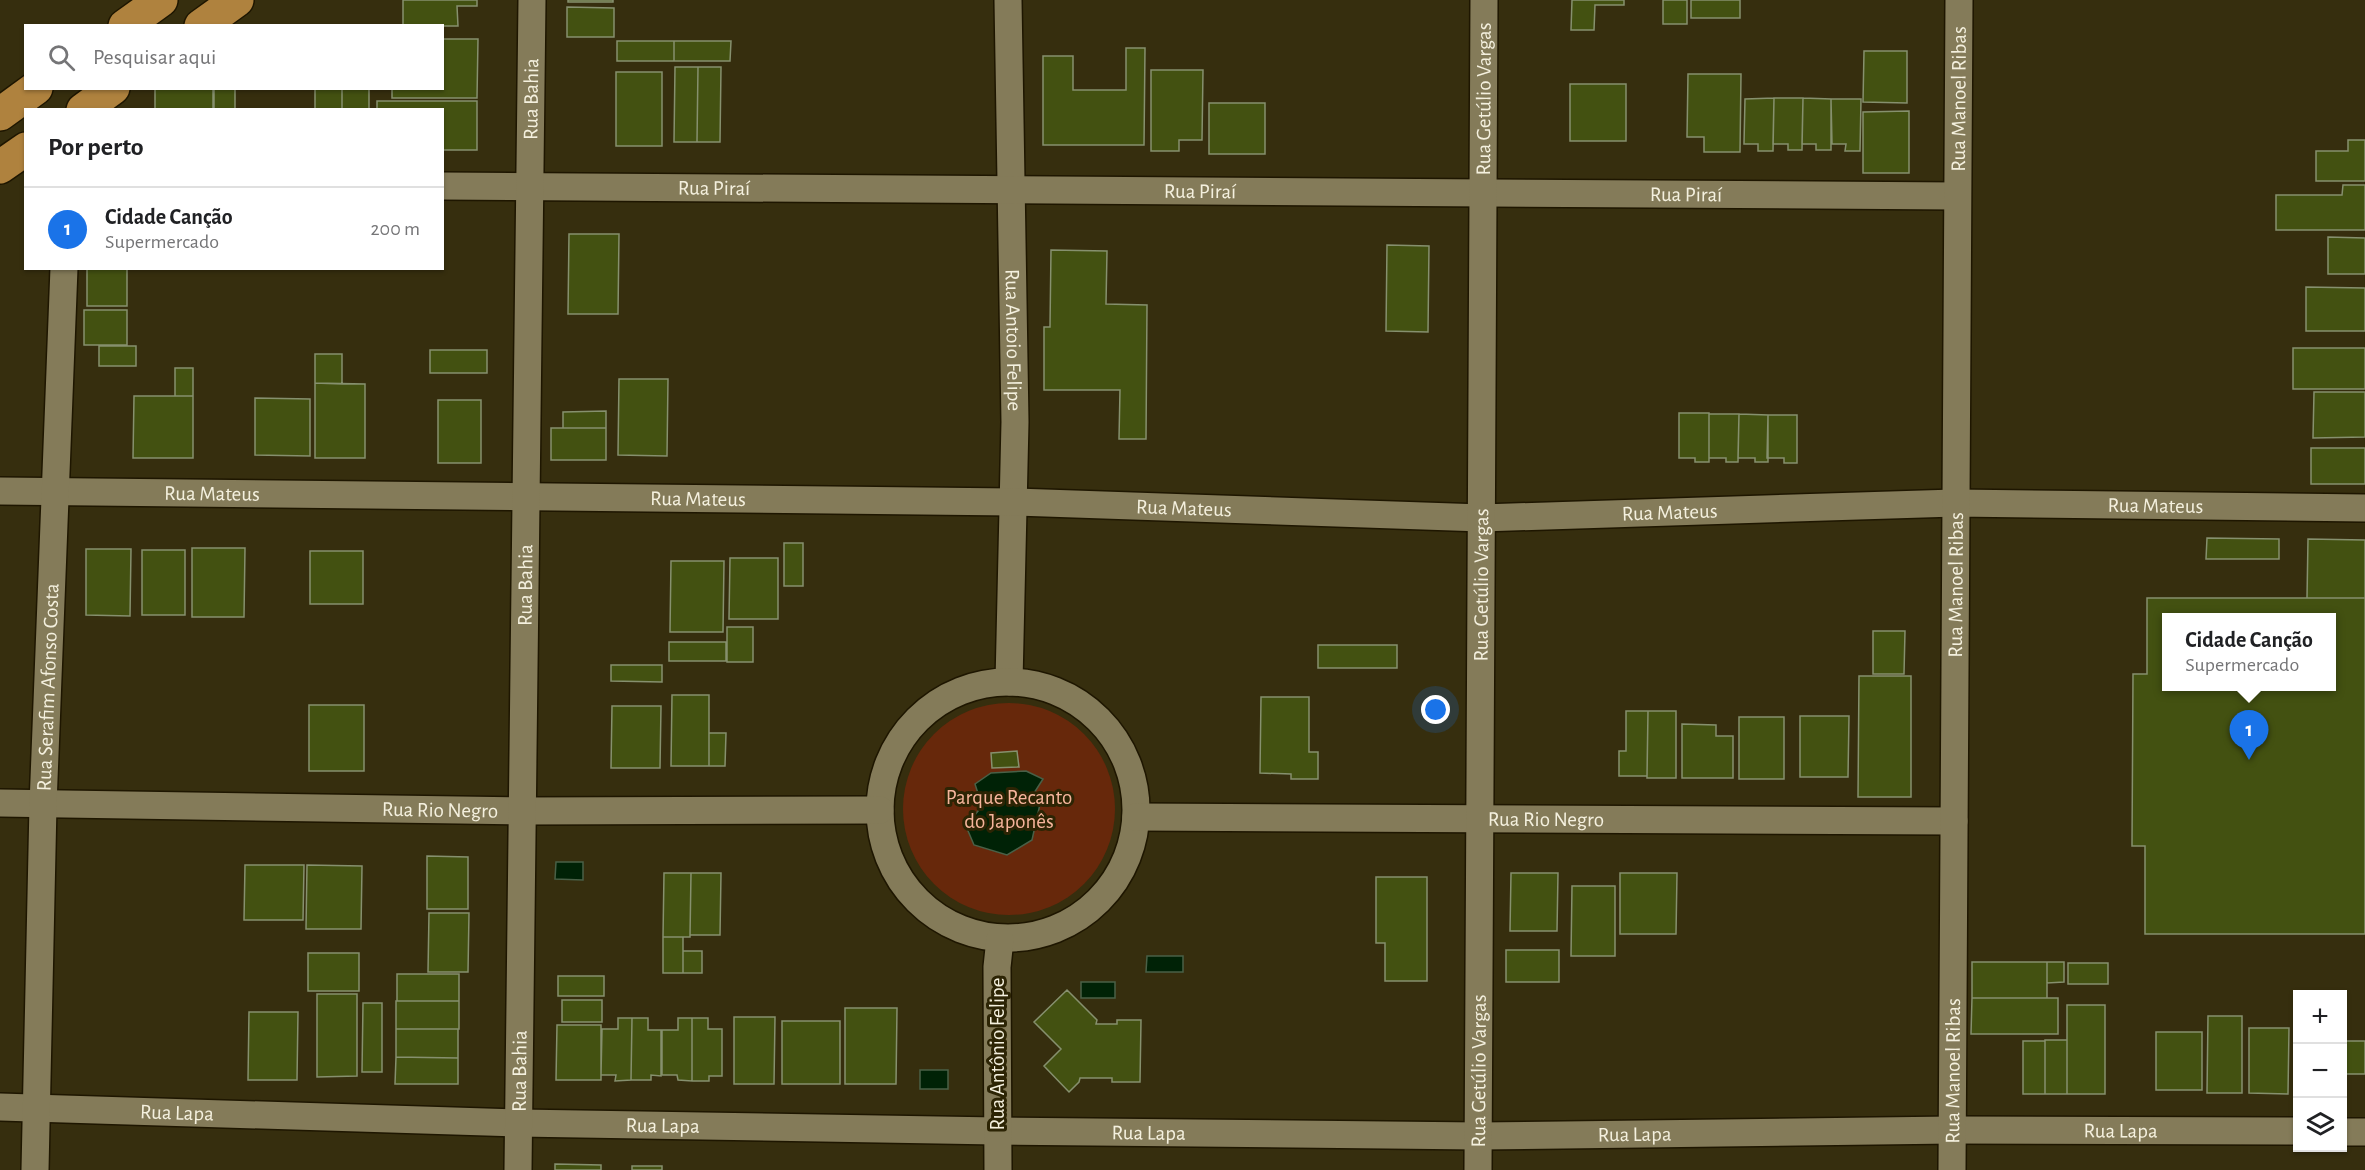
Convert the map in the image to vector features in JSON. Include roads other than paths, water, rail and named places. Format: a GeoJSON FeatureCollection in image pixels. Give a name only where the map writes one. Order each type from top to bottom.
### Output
{"type":"FeatureCollection","features":[{"type":"Feature","properties":{"kind":"main road"},"geometry":{"type":"LineString","coordinates":[[128,24],[161,0]]}},
{"type":"Feature","properties":{"kind":"main road"},"geometry":{"type":"LineString","coordinates":[[204,24],[237,0]]}},
{"type":"Feature","properties":{"kind":"main road"},"geometry":{"type":"LineString","coordinates":[[0,114],[33,90]]}},
{"type":"Feature","properties":{"kind":"main road"},"geometry":{"type":"LineString","coordinates":[[86,108],[110,90]]}},
{"type":"Feature","properties":{"kind":"main road"},"geometry":{"type":"LineString","coordinates":[[0,167],[24,150]]}},
{"type":"Feature","properties":{"kind":"street","name":"Rua Bahia"},"geometry":{"type":"LineString","coordinates":[[518,1170],[532,0]]}},
{"type":"Feature","properties":{"kind":"street","name":"Rua Antoio Felipe"},"geometry":{"type":"LineString","coordinates":[[1008,0],[1015,422],[1009,682]]}},
{"type":"Feature","properties":{"kind":"street","name":"Rua Getúlio Vargas"},"geometry":{"type":"LineString","coordinates":[[1478,1170],[1484,0]]}},
{"type":"Feature","properties":{"kind":"street","name":"Rua Manoel Ribas"},"geometry":{"type":"LineString","coordinates":[[1952,1170],[1959,0]]}},
{"type":"Feature","properties":{"kind":"street","name":"Rua Piraí"},"geometry":{"type":"LineString","coordinates":[[444,186],[1957,196]]}},
{"type":"Feature","properties":{"kind":"street","name":"Rua Serafim Afonso Costa"},"geometry":{"type":"LineString","coordinates":[[35,1170],[43,805],[64,270]]}},
{"type":"Feature","properties":{"kind":"street","name":"Rua Mateus"},"geometry":{"type":"LineString","coordinates":[[0,491],[1013,502],[1482,518],[1955,503],[2365,508]]}},
{"type":"Feature","properties":{"kind":"street"},"geometry":{"type":"LineString","coordinates":[[1009,682],[1050,688],[1086,708],[1115,738],[1132,776],[1136,817],[1128,856],[1107,892],[1077,918],[1040,935],[1000,939],[962,931],[928,912],[902,883],[885,848],[880,810],[886,770],[905,734],[933,706],[969,688],[1009,682]]}},
{"type":"Feature","properties":{"kind":"street","name":"Rua Rio Negro"},"geometry":{"type":"LineString","coordinates":[[0,803],[522,811],[880,810]]}},
{"type":"Feature","properties":{"kind":"street","name":"Rua Rio Negro"},"geometry":{"type":"LineString","coordinates":[[1136,817],[1954,821]]}},
{"type":"Feature","properties":{"kind":"street","name":"Rua Antônio Felipe"},"geometry":{"type":"LineString","coordinates":[[998,1170],[997,967],[1000,939]]}},
{"type":"Feature","properties":{"kind":"street","name":"Rua Lapa"},"geometry":{"type":"LineString","coordinates":[[0,1107],[519,1123],[998,1131],[1479,1136],[1953,1130],[2293,1131]]}},
{"type":"Feature","properties":{"kind":"street"},"geometry":{"type":"LineString","coordinates":[[2347,1131],[2365,1132]]}},
{"type":"Feature","properties":{"kind":"place","name":"Cidade Canção"},"geometry":{"type":"Point","coordinates":[2249,760]}},
{"type":"Feature","properties":{"kind":"park label","name":"Parque Recanto do Japonês"},"geometry":{"type":"Point","coordinates":[1009,809]}}]}
